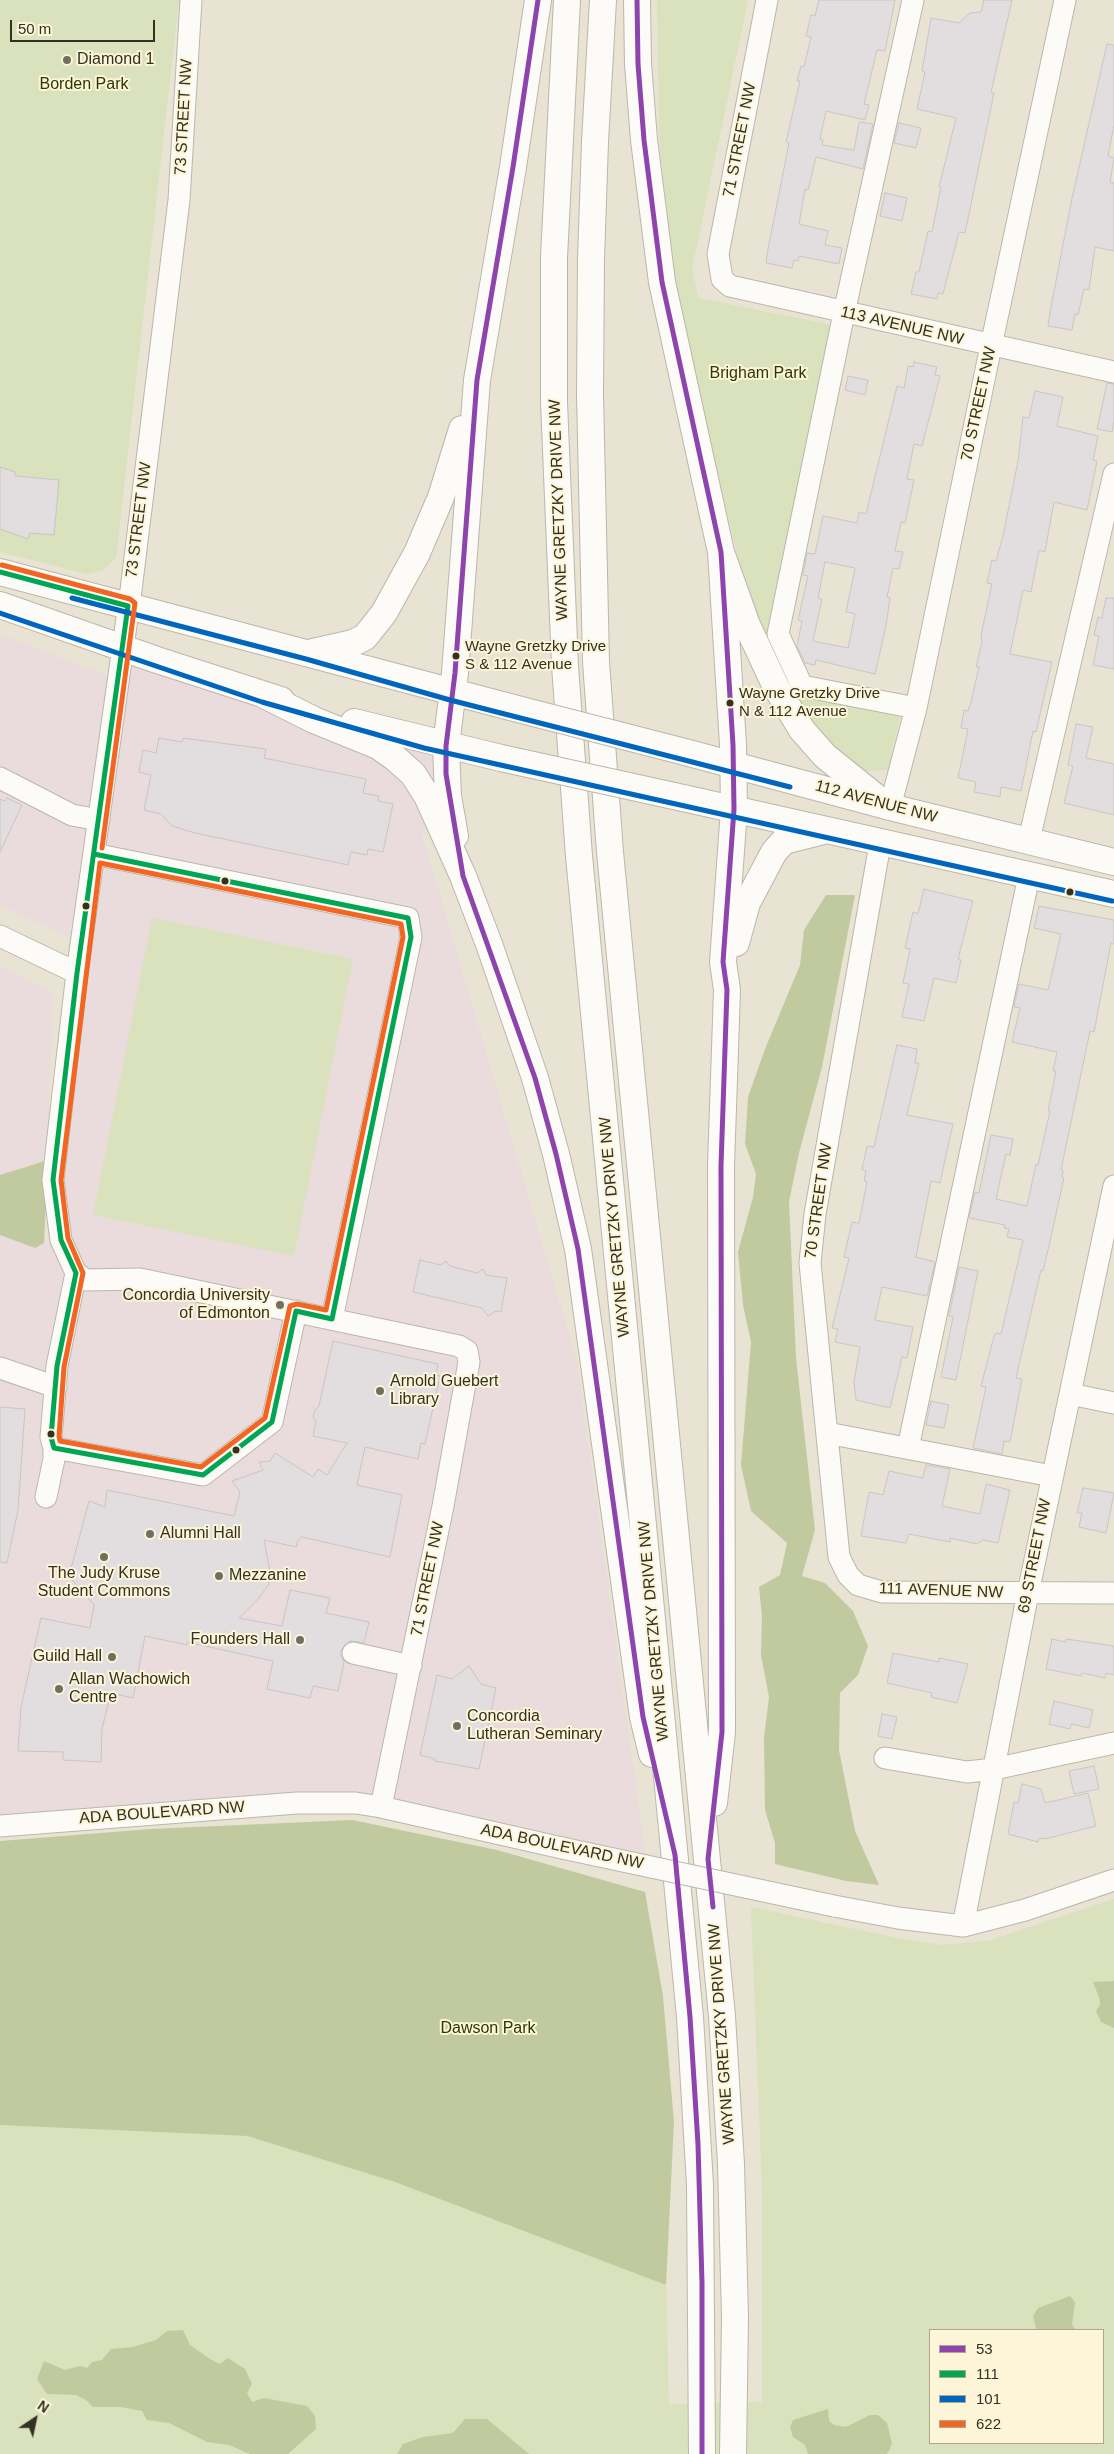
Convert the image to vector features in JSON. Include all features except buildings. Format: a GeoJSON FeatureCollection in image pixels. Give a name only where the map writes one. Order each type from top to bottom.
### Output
{"type":"FeatureCollection","features":[{"type":"Feature","properties":{"kind":"main road"},"geometry":{"type":"LineString","coordinates":[[463,876],[448,796],[446,746],[452,693],[477,380],[538,0]]}},
{"type":"Feature","properties":{"kind":"main road","name":"WAYNE GRETZKY DRIVE NW"},"geometry":{"type":"LineString","coordinates":[[567,0],[554,258],[554,411],[564,666],[579,856],[690,2017],[698,2144],[702,2283],[702,2454]]}},
{"type":"Feature","properties":{"kind":"main road","name":"WAYNE GRETZKY DRIVE NW"},"geometry":{"type":"LineString","coordinates":[[603,0],[591,259],[590,404],[596,662],[610,852],[722,2016],[731,2164],[735,2317],[732,2454]]}},
{"type":"Feature","properties":{"kind":"main road"},"geometry":{"type":"LineString","coordinates":[[637,0],[638,64],[643,131],[662,282],[722,552],[747,626],[776,687],[802,730],[825,756],[889,806]]}},
{"type":"Feature","properties":{"kind":"main road"},"geometry":{"type":"LineString","coordinates":[[308,652],[352,643],[365,637],[384,613],[417,553],[441,497],[477,380]]}},
{"type":"Feature","properties":{"kind":"main road"},"geometry":{"type":"LineString","coordinates":[[708,1859],[722,1732],[722,1166],[727,990],[723,962],[734,809],[722,552]]}},
{"type":"Feature","properties":{"kind":"main road","name":"112 AVENUE NW"},"geometry":{"type":"LineString","coordinates":[[0,572],[308,652],[452,693],[1114,862]]}},
{"type":"Feature","properties":{"kind":"main road"},"geometry":{"type":"LineString","coordinates":[[0,605],[264,695],[446,746],[734,809],[880,844],[1114,894]]}},
{"type":"Feature","properties":{"kind":"main road"},"geometry":{"type":"LineString","coordinates":[[264,695],[314,720],[378,746],[396,758],[413,774],[427,796],[463,876],[535,1078],[556,1154],[578,1249],[643,1717],[675,1855]]}},
{"type":"Feature","properties":{"kind":"main road"},"geometry":{"type":"LineString","coordinates":[[727,990],[747,903],[768,860],[784,841],[824,831]]}},
{"type":"Feature","properties":{"kind":"street","name":"73 STREET NW"},"geometry":{"type":"LineString","coordinates":[[76,1273],[61,1240],[54,1180],[78,973],[123,648],[179,200],[191,0]]}},
{"type":"Feature","properties":{"kind":"street","name":"71 STREET NW"},"geometry":{"type":"LineString","coordinates":[[722,280],[718,254],[768,0]]}},
{"type":"Feature","properties":{"kind":"street"},"geometry":{"type":"LineString","coordinates":[[913,0],[844,313],[778,634],[802,686],[916,708]]}},
{"type":"Feature","properties":{"kind":"street","name":"70 STREET NW"},"geometry":{"type":"LineString","coordinates":[[889,806],[916,708],[1065,0]]}},
{"type":"Feature","properties":{"kind":"street","name":"113 AVENUE NW"},"geometry":{"type":"LineString","coordinates":[[722,280],[730,286],[844,313],[1114,372]]}},
{"type":"Feature","properties":{"kind":"street"},"geometry":{"type":"LineString","coordinates":[[1029,840],[1114,474]]}},
{"type":"Feature","properties":{"kind":"street"},"geometry":{"type":"LineString","coordinates":[[0,778],[72,815],[99,820]]}},
{"type":"Feature","properties":{"kind":"street","name":"70 STREET NW"},"geometry":{"type":"LineString","coordinates":[[858,1584],[848,1575],[839,1557],[810,1263],[815,1214],[880,844]]}},
{"type":"Feature","properties":{"kind":"street"},"geometry":{"type":"LineString","coordinates":[[46,1497],[54,1448],[51,1437],[57,1366],[76,1273],[86,1280],[140,1279],[332,1319],[411,937],[408,918],[94,854]]}},
{"type":"Feature","properties":{"kind":"street"},"geometry":{"type":"LineString","coordinates":[[908,1448],[1029,876]]}},
{"type":"Feature","properties":{"kind":"street"},"geometry":{"type":"LineString","coordinates":[[0,936],[78,973]]}},
{"type":"Feature","properties":{"kind":"street","name":"69 STREET NW"},"geometry":{"type":"LineString","coordinates":[[963,1926],[1028,1592],[1114,1186]]}},
{"type":"Feature","properties":{"kind":"street"},"geometry":{"type":"LineString","coordinates":[[54,1448],[203,1476],[272,1422],[296,1311]]}},
{"type":"Feature","properties":{"kind":"street","name":"71 STREET NW"},"geometry":{"type":"LineString","coordinates":[[332,1319],[459,1346],[467,1351],[469,1362],[411,1666],[381,1807]]}},
{"type":"Feature","properties":{"kind":"street"},"geometry":{"type":"LineString","coordinates":[[0,1368],[56,1387]]}},
{"type":"Feature","properties":{"kind":"street"},"geometry":{"type":"LineString","coordinates":[[1070,1394],[1114,1402]]}},
{"type":"Feature","properties":{"kind":"street"},"geometry":{"type":"LineString","coordinates":[[827,1432],[1052,1476]]}},
{"type":"Feature","properties":{"kind":"street","name":"111 AVENUE NW"},"geometry":{"type":"LineString","coordinates":[[858,1584],[882,1592],[1114,1593]]}},
{"type":"Feature","properties":{"kind":"street"},"geometry":{"type":"LineString","coordinates":[[353,1653],[411,1666]]}},
{"type":"Feature","properties":{"kind":"street"},"geometry":{"type":"LineString","coordinates":[[885,1758],[967,1772],[994,1769],[1114,1744]]}},
{"type":"Feature","properties":{"kind":"street","name":"ADA BOULEVARD NW"},"geometry":{"type":"LineString","coordinates":[[0,1826],[297,1803],[356,1803],[834,1906],[898,1918],[963,1926],[1025,1910],[1114,1880]]}},
{"type":"Feature","properties":{"kind":"shaded area","name":"Concordia University of Edmonton"},"geometry":{"type":"Polygon","coordinates":[[[0,634],[118,680],[123,648],[264,695],[446,746],[422,834],[577,1362],[647,1866],[381,1807],[0,1826],[0,967],[53,992],[44,1242],[60,1240],[53,1180],[82,943],[0,905],[0,634]]]}},
{"type":"Feature","properties":{"kind":"green space","name":"Borden Park"},"geometry":{"type":"Polygon","coordinates":[[[0,0],[179,0],[116,558],[103,570],[87,574],[0,552],[0,0]]]}},
{"type":"Feature","properties":{"kind":"green space","name":"Brigham Park"},"geometry":{"type":"Polygon","coordinates":[[[657,0],[748,0],[692,269],[698,298],[833,325],[766,634],[791,690],[900,715],[888,770],[867,771],[852,762],[807,724],[751,611],[676,300],[659,138],[657,0]]]}},
{"type":"Feature","properties":{"kind":"green space"},"geometry":{"type":"Polygon","coordinates":[[[826,895],[855,895],[822,1067],[799,1153],[789,1202],[796,1358],[815,1530],[802,1576],[825,1583],[853,1611],[868,1646],[858,1675],[840,1693],[839,1750],[855,1831],[879,1885],[846,1881],[775,1864],[775,1843],[765,1810],[764,1738],[769,1697],[761,1655],[762,1616],[759,1587],[780,1575],[787,1543],[751,1511],[741,1465],[751,1342],[743,1305],[738,1252],[753,1197],[756,1174],[745,1144],[748,1097],[765,1049],[800,965],[804,930],[826,895]]]}},
{"type":"Feature","properties":{"kind":"green space"},"geometry":{"type":"Polygon","coordinates":[[[152,918],[353,959],[294,1256],[93,1215],[152,918]]]}},
{"type":"Feature","properties":{"kind":"green space"},"geometry":{"type":"Polygon","coordinates":[[[48,1160],[44,1243],[35,1248],[0,1235],[0,1175],[48,1160]]]}},
{"type":"Feature","properties":{"kind":"green space","name":"Dawson Park"},"geometry":{"type":"Polygon","coordinates":[[[352,1820],[497,1850],[645,1892],[663,1996],[674,2122],[666,2285],[395,2182],[247,2136],[0,2125],[0,1841],[151,1829],[352,1820]]]}},
{"type":"Feature","properties":{"kind":"green space"},"geometry":{"type":"Polygon","coordinates":[[[1114,1899],[1114,2454],[0,2454],[0,2125],[246,2136],[395,2182],[666,2285],[669,2404],[762,2402],[762,2189],[751,1907],[897,1938],[942,1945],[988,1941],[1114,1899]]]}},
{"type":"Feature","properties":{"kind":"green space"},"geometry":{"type":"Polygon","coordinates":[[[1114,1981],[1114,2028],[1101,2022],[1096,2011],[1100,2005],[1100,2000],[1093,1982],[1114,1981]]]}},
{"type":"Feature","properties":{"kind":"green space"},"geometry":{"type":"Polygon","coordinates":[[[1070,2296],[1075,2302],[1072,2325],[1075,2329],[1038,2329],[1033,2316],[1038,2308],[1070,2296]]]}},
{"type":"Feature","properties":{"kind":"green space"},"geometry":{"type":"Polygon","coordinates":[[[183,2330],[190,2345],[210,2359],[220,2364],[228,2358],[245,2369],[252,2384],[247,2393],[252,2402],[264,2398],[307,2406],[315,2416],[316,2429],[288,2454],[250,2454],[229,2445],[207,2442],[169,2423],[147,2420],[142,2411],[121,2407],[93,2407],[86,2400],[76,2395],[47,2394],[37,2379],[44,2361],[65,2370],[80,2366],[87,2368],[92,2362],[102,2360],[111,2349],[133,2347],[156,2340],[167,2331],[183,2330]]]}},
{"type":"Feature","properties":{"kind":"green space"},"geometry":{"type":"Polygon","coordinates":[[[828,2409],[829,2421],[834,2425],[846,2427],[870,2415],[878,2415],[887,2423],[892,2443],[889,2451],[886,2454],[808,2454],[805,2445],[793,2437],[790,2427],[793,2420],[828,2409]]]}},
{"type":"Feature","properties":{"kind":"green space"},"geometry":{"type":"Polygon","coordinates":[[[465,2419],[487,2419],[529,2454],[397,2454],[403,2444],[423,2437],[453,2433],[465,2419]]]}},
{"type":"Feature","properties":{"kind":"transit line","name":"53"},"geometry":{"type":"LineString","coordinates":[[538,0],[513,167],[477,380],[455,673],[446,746],[446,774],[463,876],[535,1078],[556,1154],[578,1249],[643,1717],[675,1855],[690,2017],[698,2144],[702,2283],[702,2454]]}},
{"type":"Feature","properties":{"kind":"transit line","name":"53"},"geometry":{"type":"LineString","coordinates":[[637,0],[638,64],[644,140],[662,282],[721,552],[733,745],[734,809],[723,962],[727,990],[721,1166],[722,1732],[708,1859],[713,1907]]}},
{"type":"Feature","properties":{"kind":"transit line","name":"622"},"geometry":{"type":"LineString","coordinates":[[2,565],[130,599],[135,603],[102,848]]}},
{"type":"Feature","properties":{"kind":"transit line","name":"111"},"geometry":{"type":"LineString","coordinates":[[0,572],[128,606],[77,973],[53,1180],[61,1240],[76,1273],[57,1366],[51,1437],[54,1448],[203,1475],[272,1422],[296,1311],[332,1319],[411,937],[408,918],[94,854]]}},
{"type":"Feature","properties":{"kind":"transit line","name":"101"},"geometry":{"type":"LineString","coordinates":[[72,598],[306,659],[450,700],[790,787]]}},
{"type":"Feature","properties":{"kind":"transit line","name":"101"},"geometry":{"type":"LineString","coordinates":[[0,613],[262,702],[424,748],[1112,901]]}},
{"type":"Feature","properties":{"kind":"transit line","name":"622"},"geometry":{"type":"LineString","coordinates":[[100,863],[401,924],[403,937],[326,1310],[297,1304],[290,1306],[265,1418],[201,1467],[60,1441],[59,1436],[64,1367],[83,1273],[68,1238],[61,1180],[100,863]]}},
{"type":"Feature","properties":{"kind":"place","name":"Diamond 1"},"geometry":{"type":"Point","coordinates":[67,60]}},
{"type":"Feature","properties":{"kind":"place","name":"Wayne Gretzky Drive S & 112 Avenue"},"geometry":{"type":"Point","coordinates":[456,656]}},
{"type":"Feature","properties":{"kind":"place","name":"Wayne Gretzky Drive N & 112 Avenue"},"geometry":{"type":"Point","coordinates":[730,703]}},
{"type":"Feature","properties":{"kind":"place","name":"Concordia University of Edmonton"},"geometry":{"type":"Point","coordinates":[280,1305]}},
{"type":"Feature","properties":{"kind":"place","name":"Arnold Guebert Library"},"geometry":{"type":"Point","coordinates":[380,1391]}},
{"type":"Feature","properties":{"kind":"place","name":"Alumni Hall"},"geometry":{"type":"Point","coordinates":[150,1534]}},
{"type":"Feature","properties":{"kind":"place","name":"The Judy Kruse Student Commons"},"geometry":{"type":"Point","coordinates":[104,1557]}},
{"type":"Feature","properties":{"kind":"place","name":"Mezzanine"},"geometry":{"type":"Point","coordinates":[219,1576]}},
{"type":"Feature","properties":{"kind":"place","name":"Founders Hall"},"geometry":{"type":"Point","coordinates":[300,1640]}},
{"type":"Feature","properties":{"kind":"place","name":"Guild Hall"},"geometry":{"type":"Point","coordinates":[112,1657]}},
{"type":"Feature","properties":{"kind":"place","name":"Allan Wachowich Centre"},"geometry":{"type":"Point","coordinates":[59,1689]}},
{"type":"Feature","properties":{"kind":"place","name":"Concordia Lutheran Seminary"},"geometry":{"type":"Point","coordinates":[457,1726]}}]}
